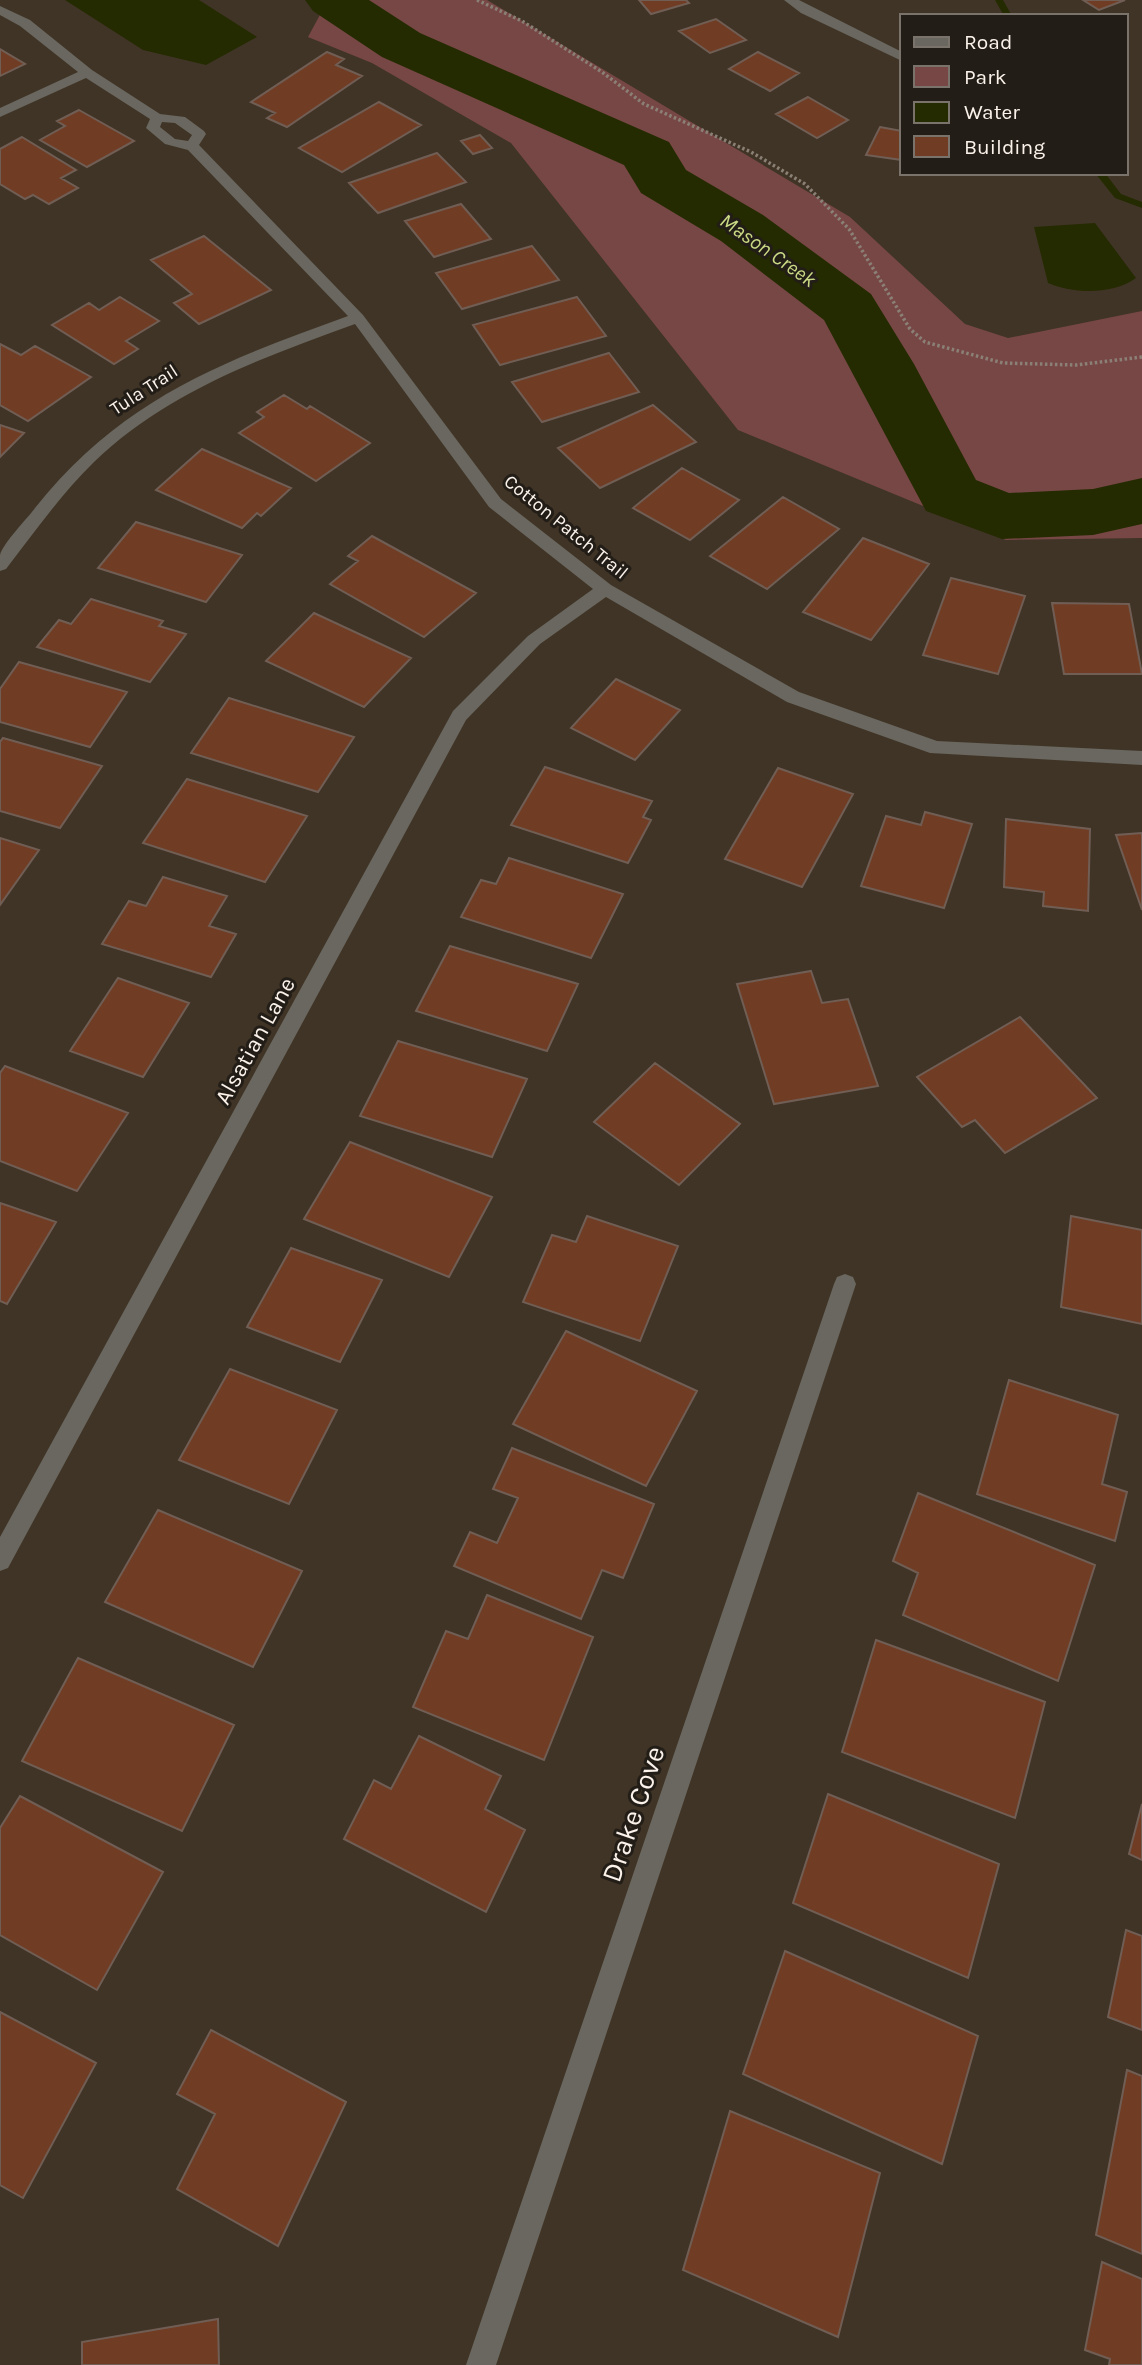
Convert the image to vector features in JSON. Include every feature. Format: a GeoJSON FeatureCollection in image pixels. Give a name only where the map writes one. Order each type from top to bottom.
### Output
{"type":"FeatureCollection","features":[{"type":"Feature","properties":{"kind":"street"},"geometry":{"type":"LineString","coordinates":[[790,0],[900,56]]}},
{"type":"Feature","properties":{"kind":"street"},"geometry":{"type":"LineString","coordinates":[[0,10],[24,23],[87,73],[157,118],[153,128],[171,144],[192,146]]}},
{"type":"Feature","properties":{"kind":"street"},"geometry":{"type":"LineString","coordinates":[[0,113],[87,73]]}},
{"type":"Feature","properties":{"kind":"street","name":"Cotton Patch Trail"},"geometry":{"type":"LineString","coordinates":[[157,118],[178,117],[199,134],[192,146],[358,318],[495,503],[605,589],[793,697],[936,748],[1142,758]]}},
{"type":"Feature","properties":{"kind":"street","name":"Tula Trail"},"geometry":{"type":"LineString","coordinates":[[0,565],[88,459],[150,407],[218,370],[358,318]]}},
{"type":"Feature","properties":{"kind":"street","name":"Alsatian Lane"},"geometry":{"type":"LineString","coordinates":[[0,1560],[459,716],[534,640],[605,589]]}},
{"type":"Feature","properties":{"kind":"street","name":"Drake Cove"},"geometry":{"type":"LineString","coordinates":[[481,2365],[845,1284]]}},
{"type":"Feature","properties":{"kind":"path"},"geometry":{"type":"LineString","coordinates":[[477,0],[522,21],[603,72],[645,104],[751,152],[805,184],[849,229],[910,329],[925,342],[1003,363],[1076,365],[1142,357]]}},
{"type":"Feature","properties":{"kind":"green space"},"geometry":{"type":"Polygon","coordinates":[[[328,0],[487,0],[850,217],[965,324],[1008,338],[1142,311],[1142,538],[1006,540],[738,430],[511,143],[372,63],[308,37],[328,0]]]}},
{"type":"Feature","properties":{"kind":"water"},"geometry":{"type":"Polygon","coordinates":[[[65,0],[199,0],[257,37],[206,65],[143,50],[65,0]]]}},
{"type":"Feature","properties":{"kind":"water"},"geometry":{"type":"Polygon","coordinates":[[[1095,223],[1136,278],[1116,288],[1093,291],[1069,289],[1048,283],[1034,227],[1095,223]]]}},
{"type":"Feature","properties":{"kind":"building"},"geometry":{"type":"Polygon","coordinates":[[[639,0],[686,0],[689,3],[651,14],[639,0]]]}},
{"type":"Feature","properties":{"kind":"building"},"geometry":{"type":"Polygon","coordinates":[[[1083,0],[1125,0],[1099,10],[1083,0]]]}},
{"type":"Feature","properties":{"kind":"building"},"geometry":{"type":"Polygon","coordinates":[[[716,19],[746,40],[710,53],[679,31],[716,19]]]}},
{"type":"Feature","properties":{"kind":"building"},"geometry":{"type":"Polygon","coordinates":[[[0,49],[25,64],[0,76],[0,49]]]}},
{"type":"Feature","properties":{"kind":"building"},"geometry":{"type":"Polygon","coordinates":[[[327,52],[344,59],[336,65],[362,76],[287,127],[267,118],[275,113],[251,102],[327,52]]]}},
{"type":"Feature","properties":{"kind":"building"},"geometry":{"type":"Polygon","coordinates":[[[758,52],[799,73],[770,91],[729,69],[758,52]]]}},
{"type":"Feature","properties":{"kind":"building"},"geometry":{"type":"Polygon","coordinates":[[[808,97],[848,120],[817,138],[776,114],[808,97]]]}},
{"type":"Feature","properties":{"kind":"building"},"geometry":{"type":"Polygon","coordinates":[[[379,102],[421,125],[342,172],[299,148],[379,102]]]}},
{"type":"Feature","properties":{"kind":"building"},"geometry":{"type":"Polygon","coordinates":[[[79,110],[134,141],[87,167],[40,140],[65,126],[57,121],[79,110]]]}},
{"type":"Feature","properties":{"kind":"building"},"geometry":{"type":"Polygon","coordinates":[[[880,127],[900,131],[900,160],[866,155],[880,127]]]}},
{"type":"Feature","properties":{"kind":"building"},"geometry":{"type":"Polygon","coordinates":[[[480,135],[492,148],[473,154],[461,141],[480,135]]]}},
{"type":"Feature","properties":{"kind":"building"},"geometry":{"type":"Polygon","coordinates":[[[22,137],[76,170],[61,178],[78,188],[49,204],[33,195],[25,199],[0,184],[0,149],[22,137]]]}},
{"type":"Feature","properties":{"kind":"building"},"geometry":{"type":"Polygon","coordinates":[[[437,153],[466,182],[378,213],[349,183],[437,153]]]}},
{"type":"Feature","properties":{"kind":"building"},"geometry":{"type":"Polygon","coordinates":[[[461,204],[491,239],[434,257],[405,221],[461,204]]]}},
{"type":"Feature","properties":{"kind":"building"},"geometry":{"type":"Polygon","coordinates":[[[204,236],[271,290],[199,324],[174,303],[192,294],[151,260],[204,236]]]}},
{"type":"Feature","properties":{"kind":"building"},"geometry":{"type":"Polygon","coordinates":[[[532,246],[559,280],[462,309],[436,273],[532,246]]]}},
{"type":"Feature","properties":{"kind":"building"},"geometry":{"type":"Polygon","coordinates":[[[120,297],[159,321],[126,341],[138,349],[114,364],[52,325],[89,303],[99,310],[120,297]]]}},
{"type":"Feature","properties":{"kind":"building"},"geometry":{"type":"Polygon","coordinates":[[[577,297],[606,336],[500,365],[473,325],[577,297]]]}},
{"type":"Feature","properties":{"kind":"building"},"geometry":{"type":"Polygon","coordinates":[[[0,344],[21,355],[35,346],[91,377],[28,421],[0,405],[0,344]]]}},
{"type":"Feature","properties":{"kind":"building"},"geometry":{"type":"Polygon","coordinates":[[[609,353],[639,392],[542,422],[512,382],[609,353]]]}},
{"type":"Feature","properties":{"kind":"building"},"geometry":{"type":"Polygon","coordinates":[[[284,395],[307,409],[310,406],[370,443],[316,481],[239,433],[264,417],[257,412],[284,395]]]}},
{"type":"Feature","properties":{"kind":"building"},"geometry":{"type":"Polygon","coordinates":[[[653,405],[696,442],[600,488],[558,448],[653,405]]]}},
{"type":"Feature","properties":{"kind":"building"},"geometry":{"type":"Polygon","coordinates":[[[0,425],[24,433],[0,457],[0,425]]]}},
{"type":"Feature","properties":{"kind":"building"},"geometry":{"type":"Polygon","coordinates":[[[202,449],[291,488],[261,516],[257,513],[242,528],[156,490],[202,449]]]}},
{"type":"Feature","properties":{"kind":"building"},"geometry":{"type":"Polygon","coordinates":[[[682,468],[739,500],[690,540],[633,508],[682,468]]]}},
{"type":"Feature","properties":{"kind":"building"},"geometry":{"type":"Polygon","coordinates":[[[783,497],[839,529],[767,589],[710,556],[783,497]]]}},
{"type":"Feature","properties":{"kind":"building"},"geometry":{"type":"Polygon","coordinates":[[[136,522],[242,555],[206,602],[98,568],[136,522]]]}},
{"type":"Feature","properties":{"kind":"building"},"geometry":{"type":"Polygon","coordinates":[[[372,536],[476,593],[424,637],[330,584],[358,561],[348,556],[372,536]]]}},
{"type":"Feature","properties":{"kind":"building"},"geometry":{"type":"Polygon","coordinates":[[[863,538],[929,564],[871,640],[803,612],[863,538]]]}},
{"type":"Feature","properties":{"kind":"building"},"geometry":{"type":"Polygon","coordinates":[[[951,578],[1025,596],[998,674],[923,655],[951,578]]]}},
{"type":"Feature","properties":{"kind":"building"},"geometry":{"type":"Polygon","coordinates":[[[91,599],[163,621],[159,626],[186,634],[150,682],[37,647],[59,620],[71,624],[91,599]]]}},
{"type":"Feature","properties":{"kind":"building"},"geometry":{"type":"Polygon","coordinates":[[[1052,603],[1129,604],[1142,674],[1064,674],[1052,603]]]}},
{"type":"Feature","properties":{"kind":"building"},"geometry":{"type":"Polygon","coordinates":[[[314,613],[411,658],[364,707],[266,661],[314,613]]]}},
{"type":"Feature","properties":{"kind":"building"},"geometry":{"type":"Polygon","coordinates":[[[19,662],[127,692],[90,747],[0,722],[0,689],[19,662]]]}},
{"type":"Feature","properties":{"kind":"building"},"geometry":{"type":"Polygon","coordinates":[[[616,679],[680,710],[635,760],[571,728],[616,679]]]}},
{"type":"Feature","properties":{"kind":"building"},"geometry":{"type":"Polygon","coordinates":[[[229,698],[354,737],[318,792],[191,753],[229,698]]]}},
{"type":"Feature","properties":{"kind":"building"},"geometry":{"type":"Polygon","coordinates":[[[3,738],[102,766],[60,828],[0,811],[0,742],[3,738]]]}},
{"type":"Feature","properties":{"kind":"building"},"geometry":{"type":"Polygon","coordinates":[[[545,767],[652,801],[643,817],[651,820],[628,863],[511,825],[545,767]]]}},
{"type":"Feature","properties":{"kind":"building"},"geometry":{"type":"Polygon","coordinates":[[[778,768],[853,794],[802,887],[725,859],[778,768]]]}},
{"type":"Feature","properties":{"kind":"building"},"geometry":{"type":"Polygon","coordinates":[[[187,779],[307,816],[265,882],[143,843],[187,779]]]}},
{"type":"Feature","properties":{"kind":"building"},"geometry":{"type":"Polygon","coordinates":[[[925,812],[972,824],[944,908],[861,886],[886,816],[921,825],[925,812]]]}},
{"type":"Feature","properties":{"kind":"building"},"geometry":{"type":"Polygon","coordinates":[[[1006,819],[1090,829],[1088,911],[1043,906],[1044,892],[1004,887],[1006,819]]]}},
{"type":"Feature","properties":{"kind":"building"},"geometry":{"type":"Polygon","coordinates":[[[1142,833],[1142,910],[1116,835],[1142,833]]]}},
{"type":"Feature","properties":{"kind":"building"},"geometry":{"type":"Polygon","coordinates":[[[0,838],[39,850],[0,905],[0,838]]]}},
{"type":"Feature","properties":{"kind":"building"},"geometry":{"type":"Polygon","coordinates":[[[509,858],[623,894],[591,958],[461,917],[481,880],[496,884],[509,858]]]}},
{"type":"Feature","properties":{"kind":"building"},"geometry":{"type":"Polygon","coordinates":[[[163,877],[227,896],[209,926],[236,934],[211,977],[102,944],[129,901],[146,906],[163,877]]]}},
{"type":"Feature","properties":{"kind":"building"},"geometry":{"type":"Polygon","coordinates":[[[450,946],[578,984],[547,1051],[416,1011],[450,946]]]}},
{"type":"Feature","properties":{"kind":"building"},"geometry":{"type":"Polygon","coordinates":[[[811,971],[822,1003],[848,999],[878,1086],[774,1104],[737,984],[811,971]]]}},
{"type":"Feature","properties":{"kind":"building"},"geometry":{"type":"Polygon","coordinates":[[[118,978],[189,1003],[143,1077],[70,1051],[118,978]]]}},
{"type":"Feature","properties":{"kind":"building"},"geometry":{"type":"Polygon","coordinates":[[[1020,1017],[1097,1098],[1005,1153],[975,1120],[962,1127],[917,1077],[1020,1017]]]}},
{"type":"Feature","properties":{"kind":"building"},"geometry":{"type":"Polygon","coordinates":[[[398,1041],[527,1079],[492,1157],[360,1116],[398,1041]]]}},
{"type":"Feature","properties":{"kind":"building"},"geometry":{"type":"Polygon","coordinates":[[[655,1063],[740,1124],[679,1185],[594,1122],[655,1063]]]}},
{"type":"Feature","properties":{"kind":"building"},"geometry":{"type":"Polygon","coordinates":[[[5,1066],[128,1113],[77,1191],[0,1161],[0,1073],[5,1066]]]}},
{"type":"Feature","properties":{"kind":"building"},"geometry":{"type":"Polygon","coordinates":[[[350,1142],[492,1197],[449,1277],[304,1219],[350,1142]]]}},
{"type":"Feature","properties":{"kind":"building"},"geometry":{"type":"Polygon","coordinates":[[[0,1203],[56,1222],[7,1304],[0,1301],[0,1203]]]}},
{"type":"Feature","properties":{"kind":"building"},"geometry":{"type":"Polygon","coordinates":[[[587,1216],[678,1246],[640,1341],[523,1302],[552,1235],[576,1242],[587,1216]]]}},
{"type":"Feature","properties":{"kind":"building"},"geometry":{"type":"Polygon","coordinates":[[[1071,1216],[1142,1230],[1142,1324],[1061,1307],[1071,1216]]]}},
{"type":"Feature","properties":{"kind":"building"},"geometry":{"type":"Polygon","coordinates":[[[291,1248],[382,1280],[340,1362],[247,1327],[291,1248]]]}},
{"type":"Feature","properties":{"kind":"building"},"geometry":{"type":"Polygon","coordinates":[[[566,1331],[697,1391],[646,1486],[513,1424],[566,1331]]]}},
{"type":"Feature","properties":{"kind":"building"},"geometry":{"type":"Polygon","coordinates":[[[230,1369],[337,1410],[289,1504],[179,1460],[230,1369]]]}},
{"type":"Feature","properties":{"kind":"building"},"geometry":{"type":"Polygon","coordinates":[[[1009,1380],[1118,1415],[1102,1484],[1127,1492],[1115,1541],[977,1494],[1009,1380]]]}},
{"type":"Feature","properties":{"kind":"building"},"geometry":{"type":"Polygon","coordinates":[[[512,1448],[654,1504],[623,1578],[602,1570],[581,1619],[454,1566],[470,1532],[497,1543],[518,1498],[493,1489],[512,1448]]]}},
{"type":"Feature","properties":{"kind":"building"},"geometry":{"type":"Polygon","coordinates":[[[918,1493],[1095,1565],[1058,1681],[903,1615],[918,1573],[893,1561],[918,1493]]]}},
{"type":"Feature","properties":{"kind":"building"},"geometry":{"type":"Polygon","coordinates":[[[158,1510],[302,1571],[253,1667],[105,1602],[158,1510]]]}},
{"type":"Feature","properties":{"kind":"building"},"geometry":{"type":"Polygon","coordinates":[[[487,1595],[593,1637],[544,1760],[413,1707],[446,1631],[468,1639],[487,1595]]]}},
{"type":"Feature","properties":{"kind":"building"},"geometry":{"type":"Polygon","coordinates":[[[876,1640],[1045,1702],[1015,1818],[842,1752],[876,1640]]]}},
{"type":"Feature","properties":{"kind":"building"},"geometry":{"type":"Polygon","coordinates":[[[78,1658],[234,1725],[182,1831],[22,1761],[78,1658]]]}},
{"type":"Feature","properties":{"kind":"building"},"geometry":{"type":"Polygon","coordinates":[[[419,1736],[501,1776],[485,1809],[525,1830],[486,1912],[344,1839],[374,1780],[391,1789],[419,1736]]]}},
{"type":"Feature","properties":{"kind":"building"},"geometry":{"type":"Polygon","coordinates":[[[828,1794],[999,1864],[968,1978],[793,1903],[828,1794]]]}},
{"type":"Feature","properties":{"kind":"building"},"geometry":{"type":"Polygon","coordinates":[[[20,1796],[163,1872],[97,1990],[0,1935],[0,1828],[20,1796]]]}},
{"type":"Feature","properties":{"kind":"building"},"geometry":{"type":"Polygon","coordinates":[[[1142,1804],[1142,1860],[1129,1854],[1142,1804]]]}},
{"type":"Feature","properties":{"kind":"building"},"geometry":{"type":"Polygon","coordinates":[[[1126,1930],[1142,1936],[1142,2030],[1108,2017],[1126,1930]]]}},
{"type":"Feature","properties":{"kind":"building"},"geometry":{"type":"Polygon","coordinates":[[[785,1951],[978,2036],[942,2164],[743,2074],[785,1951]]]}},
{"type":"Feature","properties":{"kind":"building"},"geometry":{"type":"Polygon","coordinates":[[[0,2012],[96,2063],[23,2198],[0,2185],[0,2012]]]}},
{"type":"Feature","properties":{"kind":"building"},"geometry":{"type":"Polygon","coordinates":[[[211,2030],[346,2102],[278,2246],[177,2189],[215,2114],[177,2094],[211,2030]]]}},
{"type":"Feature","properties":{"kind":"building"},"geometry":{"type":"Polygon","coordinates":[[[1127,2070],[1142,2076],[1142,2254],[1096,2235],[1127,2070]]]}},
{"type":"Feature","properties":{"kind":"building"},"geometry":{"type":"Polygon","coordinates":[[[730,2111],[880,2173],[838,2337],[683,2270],[730,2111]]]}},
{"type":"Feature","properties":{"kind":"building"},"geometry":{"type":"Polygon","coordinates":[[[1102,2262],[1142,2279],[1142,2365],[1109,2365],[1110,2359],[1085,2350],[1102,2262]]]}},
{"type":"Feature","properties":{"kind":"building"},"geometry":{"type":"Polygon","coordinates":[[[218,2319],[219,2365],[82,2365],[82,2342],[218,2319]]]}},
{"type":"Feature","properties":{"kind":"waterway","name":"Mason Creek"},"geometry":{"type":"LineString","coordinates":[[332,0],[401,45],[648,154],[662,181],[742,228],[849,308],[882,364],[950,495],[1002,516],[1093,512],[1142,501]]}},
{"type":"Feature","properties":{"kind":"waterway"},"geometry":{"type":"LineString","coordinates":[[999,0],[1007,14]]}},
{"type":"Feature","properties":{"kind":"waterway"},"geometry":{"type":"LineString","coordinates":[[1102,175],[1118,196],[1142,205]]}}]}
